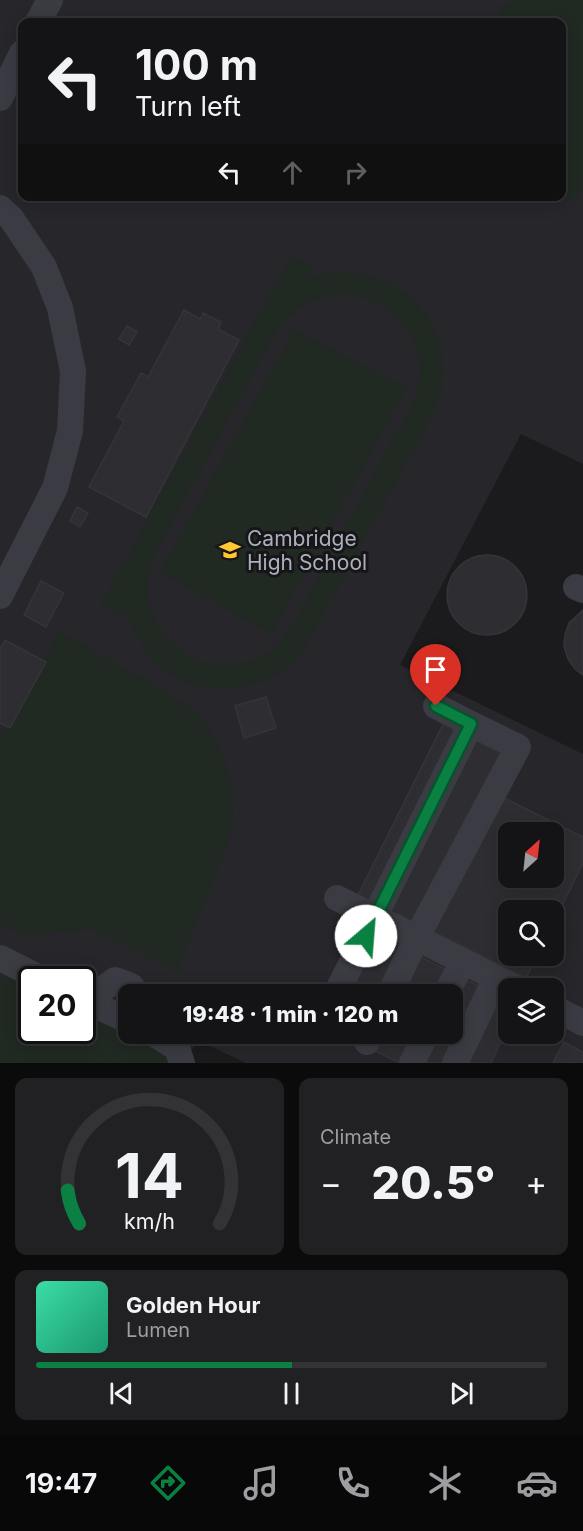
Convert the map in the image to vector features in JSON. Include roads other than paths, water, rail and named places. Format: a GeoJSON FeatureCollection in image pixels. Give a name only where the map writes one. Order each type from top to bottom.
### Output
{"type":"FeatureCollection","features":[{"type":"Feature","properties":{"kind":"lane"},"geometry":{"type":"LineString","coordinates":[[40,18],[50,0]]}},
{"type":"Feature","properties":{"kind":"lane"},"geometry":{"type":"LineString","coordinates":[[0,98],[18,61]]}},
{"type":"Feature","properties":{"kind":"lane"},"geometry":{"type":"LineString","coordinates":[[0,208],[11,218],[44,267],[60,308],[73,371],[70,431],[55,488],[0,596]]}},
{"type":"Feature","properties":{"kind":"lane"},"geometry":{"type":"LineString","coordinates":[[395,984],[417,937],[518,747],[436,706]]}},
{"type":"Feature","properties":{"kind":"lane"},"geometry":{"type":"LineString","coordinates":[[341,984],[471,724]]}},
{"type":"Feature","properties":{"kind":"lane"},"geometry":{"type":"LineString","coordinates":[[337,898],[498,979]]}},
{"type":"Feature","properties":{"kind":"lane"},"geometry":{"type":"LineString","coordinates":[[0,958],[18,967]]}},
{"type":"Feature","properties":{"kind":"lane"},"geometry":{"type":"LineString","coordinates":[[451,984],[462,961]]}},
{"type":"Feature","properties":{"kind":"lane"},"geometry":{"type":"LineString","coordinates":[[96,993],[115,980],[124,984]]}},
{"type":"Feature","properties":{"kind":"lane"},"geometry":{"type":"LineString","coordinates":[[455,1063],[498,996]]}},
{"type":"Feature","properties":{"kind":"lane"},"geometry":{"type":"LineString","coordinates":[[96,1005],[118,1016]]}},
{"type":"Feature","properties":{"kind":"lane"},"geometry":{"type":"LineString","coordinates":[[564,1013],[583,1023]]}},
{"type":"Feature","properties":{"kind":"lane"},"geometry":{"type":"LineString","coordinates":[[170,1044],[177,1048],[182,1063]]}},
{"type":"Feature","properties":{"kind":"lane"},"geometry":{"type":"LineString","coordinates":[[412,1063],[421,1044]]}},
{"type":"Feature","properties":{"kind":"place","name":"Cambridge High School"},"geometry":{"type":"Point","coordinates":[230,550]}}]}
